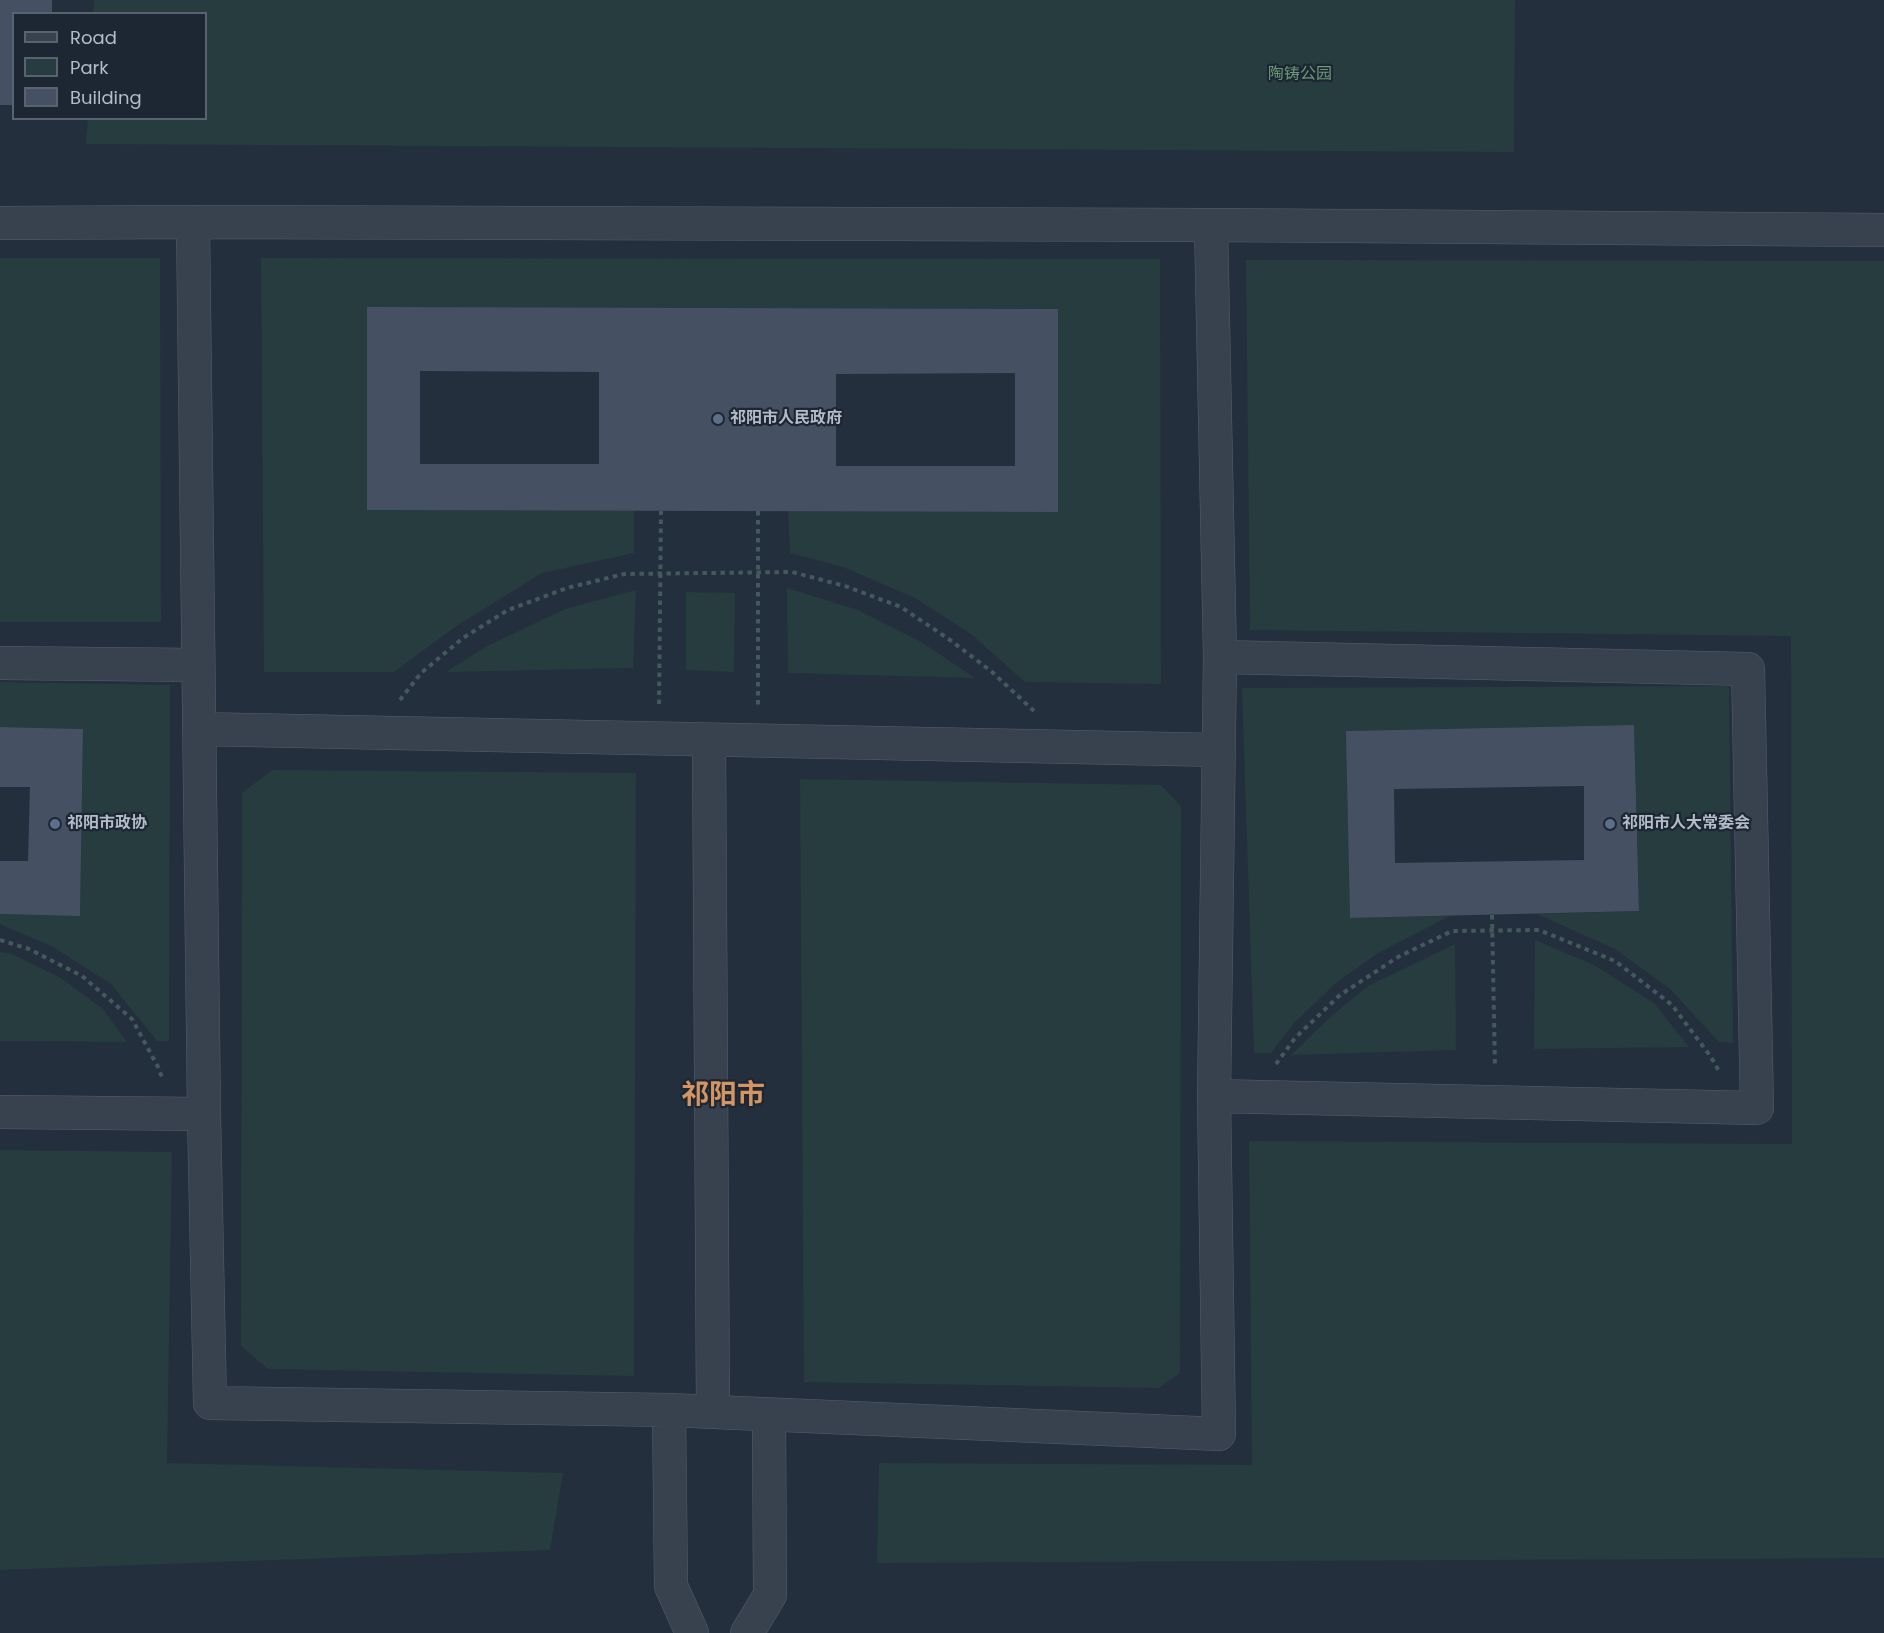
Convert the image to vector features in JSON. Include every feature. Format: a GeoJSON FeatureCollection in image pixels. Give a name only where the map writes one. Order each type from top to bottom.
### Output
{"type":"FeatureCollection","features":[{"type":"Feature","properties":{"kind":"street"},"geometry":{"type":"LineString","coordinates":[[193,222],[199,729],[189,1114],[210,1403],[669,1410],[1219,1434],[1214,1095],[1220,657],[1211,225]]}},
{"type":"Feature","properties":{"kind":"street"},"geometry":{"type":"LineString","coordinates":[[0,223],[1211,225],[1884,230]]}},
{"type":"Feature","properties":{"kind":"street"},"geometry":{"type":"LineString","coordinates":[[1214,1095],[1757,1108],[1748,669],[1220,657]]}},
{"type":"Feature","properties":{"kind":"street"},"geometry":{"type":"LineString","coordinates":[[0,663],[198,665]]}},
{"type":"Feature","properties":{"kind":"street"},"geometry":{"type":"LineString","coordinates":[[199,729],[1219,750]]}},
{"type":"Feature","properties":{"kind":"street"},"geometry":{"type":"LineString","coordinates":[[709,740],[713,1412]]}},
{"type":"Feature","properties":{"kind":"street"},"geometry":{"type":"LineString","coordinates":[[0,1112],[189,1114]]}},
{"type":"Feature","properties":{"kind":"street"},"geometry":{"type":"LineString","coordinates":[[669,1410],[671,1586],[692,1633]]}},
{"type":"Feature","properties":{"kind":"street"},"geometry":{"type":"LineString","coordinates":[[747,1633],[770,1595],[769,1415]]}},
{"type":"Feature","properties":{"kind":"path"},"geometry":{"type":"LineString","coordinates":[[658,738],[661,511]]}},
{"type":"Feature","properties":{"kind":"path"},"geometry":{"type":"LineString","coordinates":[[758,511],[758,741]]}},
{"type":"Feature","properties":{"kind":"path"},"geometry":{"type":"LineString","coordinates":[[372,733],[426,669],[463,638],[508,610],[567,588],[624,574],[792,572],[845,586],[902,607],[991,671],[1073,747]]}},
{"type":"Feature","properties":{"kind":"path"},"geometry":{"type":"LineString","coordinates":[[1492,915],[1496,1102]]}},
{"type":"Feature","properties":{"kind":"path"},"geometry":{"type":"LineString","coordinates":[[1253,1096],[1295,1038],[1340,995],[1398,957],[1452,931],[1539,930],[1615,961],[1672,1005],[1711,1057],[1739,1107]]}},
{"type":"Feature","properties":{"kind":"path"},"geometry":{"type":"LineString","coordinates":[[0,940],[29,949],[82,976],[132,1019],[158,1067],[189,1114]]}},
{"type":"Feature","properties":{"kind":"green space","name":"陶铸公园"},"geometry":{"type":"Polygon","coordinates":[[[94,0],[1515,0],[1514,152],[86,144],[88,120],[207,120],[207,12],[93,12],[94,0]]]}},
{"type":"Feature","properties":{"kind":"green space"},"geometry":{"type":"Polygon","coordinates":[[[0,258],[160,258],[161,622],[0,622],[0,258]]]}},
{"type":"Feature","properties":{"kind":"green space"},"geometry":{"type":"Polygon","coordinates":[[[261,258],[1160,259],[1161,684],[1025,682],[971,634],[915,598],[843,567],[790,553],[788,511],[1058,512],[1058,309],[367,308],[367,510],[634,511],[634,553],[542,573],[455,627],[394,672],[264,672],[261,258]]]}},
{"type":"Feature","properties":{"kind":"green space"},"geometry":{"type":"Polygon","coordinates":[[[1246,260],[1884,261],[1884,1558],[877,1563],[879,1463],[1252,1465],[1249,1141],[1792,1144],[1791,636],[1250,630],[1246,260]]]}},
{"type":"Feature","properties":{"kind":"green space"},"geometry":{"type":"Polygon","coordinates":[[[787,588],[858,610],[923,643],[975,678],[788,673],[787,588]]]}},
{"type":"Feature","properties":{"kind":"green space"},"geometry":{"type":"Polygon","coordinates":[[[636,590],[633,668],[446,672],[487,646],[565,609],[636,590]]]}},
{"type":"Feature","properties":{"kind":"green space"},"geometry":{"type":"Polygon","coordinates":[[[686,592],[735,593],[734,672],[686,670],[686,592]]]}},
{"type":"Feature","properties":{"kind":"green space"},"geometry":{"type":"Polygon","coordinates":[[[0,682],[170,685],[169,1041],[157,1041],[111,984],[53,947],[0,924],[0,914],[80,915],[83,729],[0,727],[0,682]]]}},
{"type":"Feature","properties":{"kind":"green space"},"geometry":{"type":"Polygon","coordinates":[[[1729,686],[1733,1043],[1719,1042],[1670,989],[1615,949],[1537,914],[1639,911],[1634,725],[1347,731],[1351,918],[1450,916],[1378,953],[1336,983],[1294,1023],[1271,1053],[1254,1053],[1242,688],[1729,686]]]}},
{"type":"Feature","properties":{"kind":"green space"},"geometry":{"type":"Polygon","coordinates":[[[272,770],[636,773],[634,1376],[268,1369],[241,1346],[242,793],[272,770]]]}},
{"type":"Feature","properties":{"kind":"green space"},"geometry":{"type":"Polygon","coordinates":[[[800,779],[1161,785],[1181,806],[1180,1373],[1159,1388],[804,1382],[800,779]]]}},
{"type":"Feature","properties":{"kind":"green space"},"geometry":{"type":"Polygon","coordinates":[[[1535,940],[1594,965],[1654,1003],[1689,1047],[1534,1049],[1535,940]]]}},
{"type":"Feature","properties":{"kind":"green space"},"geometry":{"type":"Polygon","coordinates":[[[1455,944],[1456,1050],[1291,1055],[1329,1018],[1368,986],[1455,944]]]}},
{"type":"Feature","properties":{"kind":"green space"},"geometry":{"type":"Polygon","coordinates":[[[0,952],[12,954],[61,978],[103,1009],[127,1042],[0,1041],[0,952]]]}},
{"type":"Feature","properties":{"kind":"green space"},"geometry":{"type":"Polygon","coordinates":[[[0,1150],[172,1152],[167,1463],[563,1473],[550,1550],[0,1570],[0,1150]]]}},
{"type":"Feature","properties":{"kind":"building"},"geometry":{"type":"Polygon","coordinates":[[[0,0],[52,0],[52,12],[12,12],[12,105],[0,105],[0,0]]]}},
{"type":"Feature","properties":{"kind":"building","name":"祁阳市人民政府"},"geometry":{"type":"Polygon","coordinates":[[[367,307],[1058,309],[1058,512],[367,510],[367,307]],[[420,371],[420,464],[599,464],[599,372],[420,371]],[[1015,373],[836,374],[836,466],[1015,466],[1015,373]]]}},
{"type":"Feature","properties":{"kind":"building","name":"祁阳市人大常委会"},"geometry":{"type":"Polygon","coordinates":[[[1634,725],[1639,911],[1350,918],[1346,731],[1634,725]],[[1584,786],[1394,789],[1395,863],[1584,860],[1584,786]]]}},
{"type":"Feature","properties":{"kind":"building","name":"祁阳市政协"},"geometry":{"type":"Polygon","coordinates":[[[0,727],[83,729],[80,916],[0,914],[0,861],[28,861],[30,787],[0,787],[0,727]]]}},
{"type":"Feature","properties":{"kind":"place","name":"祁阳市人民政府"},"geometry":{"type":"Point","coordinates":[718,419]}},
{"type":"Feature","properties":{"kind":"place","name":"祁阳市政协"},"geometry":{"type":"Point","coordinates":[55,824]}},
{"type":"Feature","properties":{"kind":"place","name":"祁阳市人大常委会"},"geometry":{"type":"Point","coordinates":[1610,824]}},
{"type":"Feature","properties":{"kind":"district","name":"祁阳市"},"geometry":{"type":"Point","coordinates":[723,1097]}}]}
